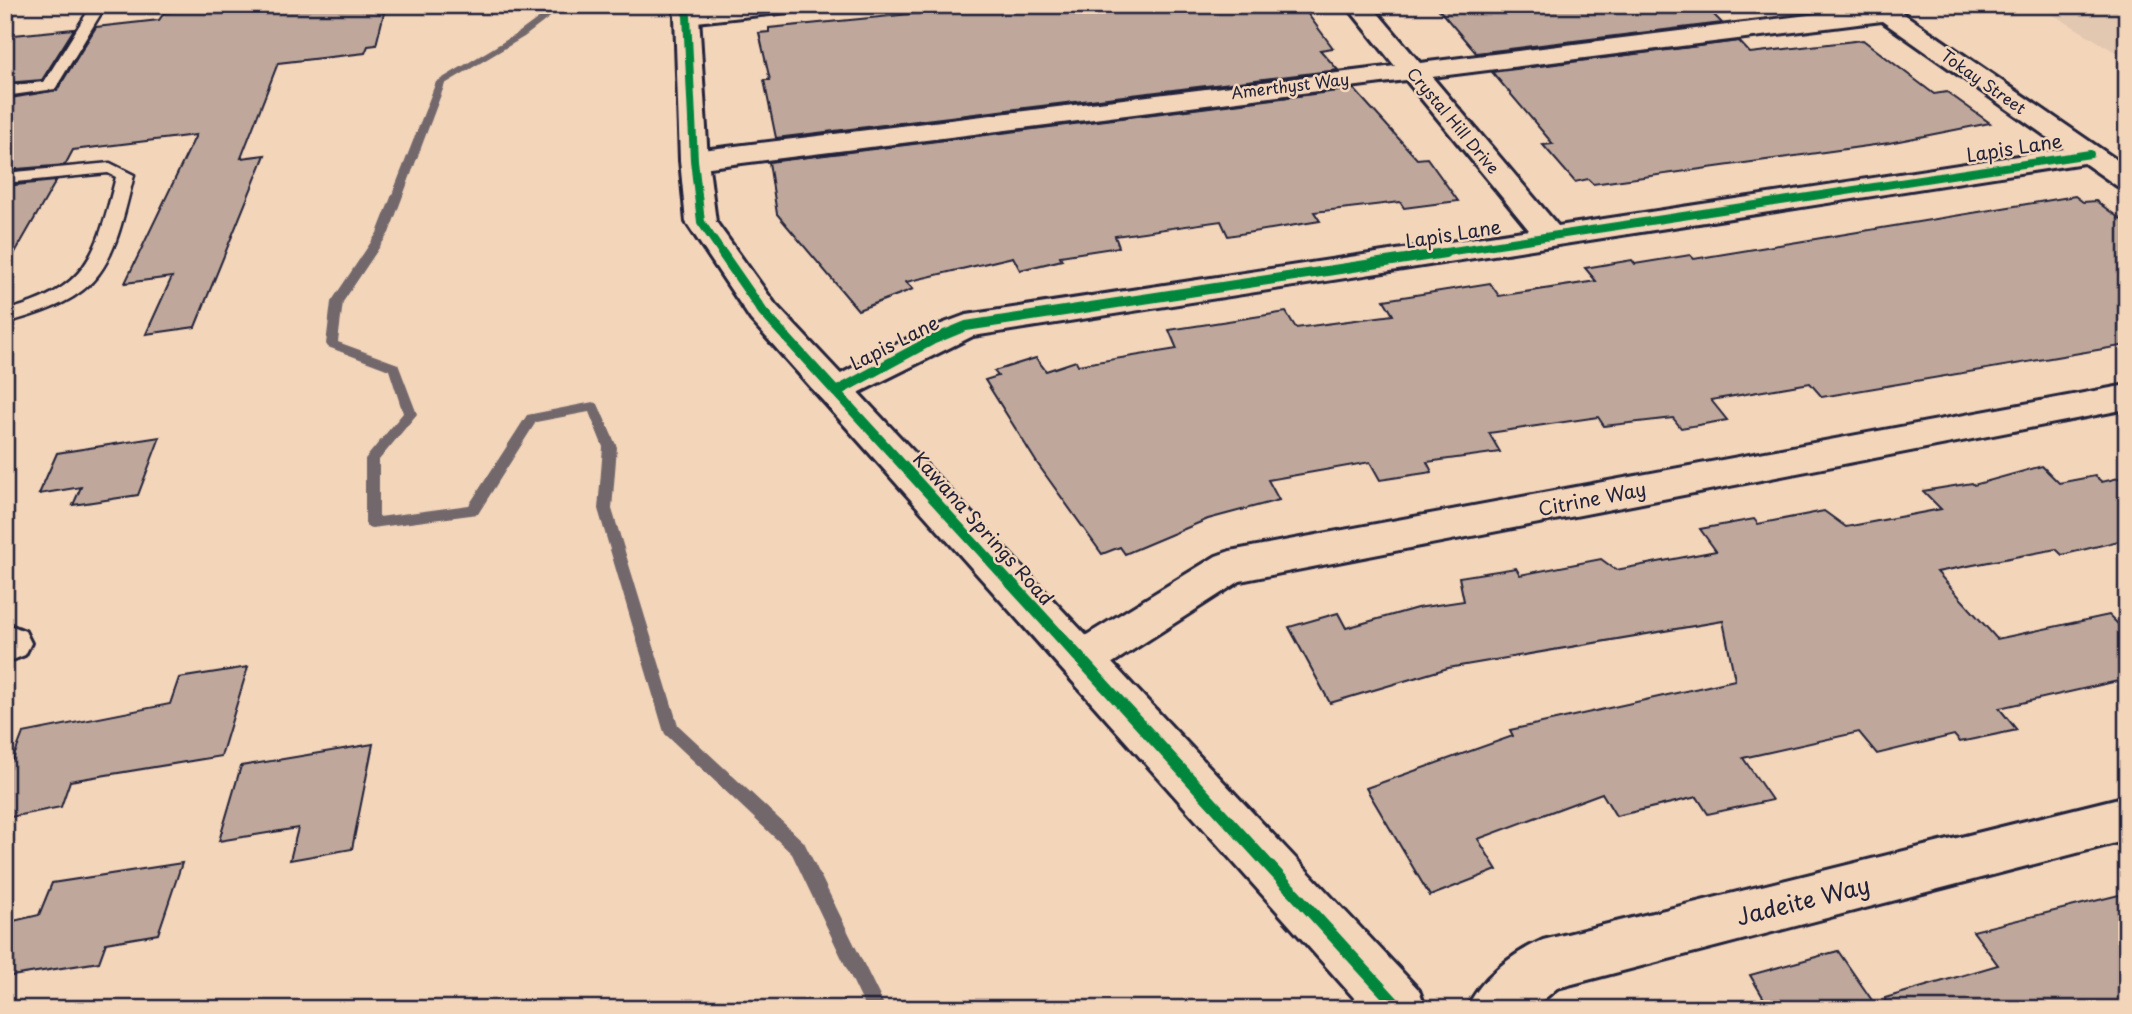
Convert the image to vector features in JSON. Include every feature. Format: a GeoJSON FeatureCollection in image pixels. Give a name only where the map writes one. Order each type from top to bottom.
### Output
{"type":"FeatureCollection","features":[{"type":"Feature","properties":{"kind":"street"},"geometry":{"type":"LineString","coordinates":[[685,10],[789,5]]}},
{"type":"Feature","properties":{"kind":"street","name":"Crystal Hill Drive"},"geometry":{"type":"LineString","coordinates":[[1359,5],[1549,236]]}},
{"type":"Feature","properties":{"kind":"street","name":"Amerthyst Way"},"geometry":{"type":"LineString","coordinates":[[694,160],[1881,9]]}},
{"type":"Feature","properties":{"kind":"street","name":"Tokay Street"},"geometry":{"type":"LineString","coordinates":[[1881,9],[2127,180]]}},
{"type":"Feature","properties":{"kind":"street","name":"Kawana Springs Road"},"geometry":{"type":"LineString","coordinates":[[685,10],[694,160],[701,222],[763,312],[1400,1009]]}},
{"type":"Feature","properties":{"kind":"street","name":"Lapis Lane"},"geometry":{"type":"LineString","coordinates":[[836,392],[932,340],[966,326],[2090,154]]}},
{"type":"Feature","properties":{"kind":"street","name":"Citrine Way"},"geometry":{"type":"LineString","coordinates":[[1082,660],[1230,567],[2127,397]]}},
{"type":"Feature","properties":{"kind":"street","name":"Jadeite Way"},"geometry":{"type":"LineString","coordinates":[[1493,1009],[1543,966],[2127,818]]}},
{"type":"Feature","properties":{"kind":"lane"},"geometry":{"type":"LineString","coordinates":[[5,91],[49,86],[99,5]]}},
{"type":"Feature","properties":{"kind":"lane"},"geometry":{"type":"LineString","coordinates":[[5,178],[110,168],[125,175],[108,246],[89,277],[65,298],[33,312],[5,317]]}},
{"type":"Feature","properties":{"kind":"shaded area"},"geometry":{"type":"Polygon","coordinates":[[[2037,5],[2127,5],[2127,59],[2037,5]]]}},
{"type":"Feature","properties":{"kind":"building"},"geometry":{"type":"Polygon","coordinates":[[[240,5],[386,5],[376,45],[368,46],[365,53],[278,63],[241,158],[265,155],[195,327],[146,334],[172,277],[125,283],[196,135],[73,150],[65,165],[5,170],[5,99],[57,90],[96,27],[159,20],[164,13],[240,5]]]}},
{"type":"Feature","properties":{"kind":"building"},"geometry":{"type":"Polygon","coordinates":[[[950,5],[1301,5],[1333,48],[1320,50],[1338,70],[776,138],[764,80],[770,80],[759,33],[769,32],[769,28],[952,10],[950,5]]]}},
{"type":"Feature","properties":{"kind":"building"},"geometry":{"type":"Polygon","coordinates":[[[1435,5],[1704,5],[1722,23],[1476,53],[1435,5]]]}},
{"type":"Feature","properties":{"kind":"building"},"geometry":{"type":"Polygon","coordinates":[[[74,29],[42,80],[5,83],[5,47],[14,35],[74,29]]]}},
{"type":"Feature","properties":{"kind":"building"},"geometry":{"type":"Polygon","coordinates":[[[1863,40],[1934,94],[1947,92],[1990,123],[1889,143],[1593,184],[1588,179],[1575,182],[1543,145],[1553,144],[1492,72],[1739,41],[1750,53],[1863,40]]]}},
{"type":"Feature","properties":{"kind":"building"},"geometry":{"type":"Polygon","coordinates":[[[1354,89],[1417,159],[1427,158],[1458,201],[1404,208],[1400,202],[1314,212],[1320,221],[1228,236],[1221,221],[1115,236],[1119,247],[1060,256],[1062,260],[1020,270],[1013,257],[906,282],[913,289],[858,310],[777,214],[769,162],[1354,89]]]}},
{"type":"Feature","properties":{"kind":"building"},"geometry":{"type":"Polygon","coordinates":[[[56,181],[5,270],[5,186],[56,181]]]}},
{"type":"Feature","properties":{"kind":"building"},"geometry":{"type":"Polygon","coordinates":[[[2075,196],[2083,202],[2096,201],[2127,224],[2127,345],[1822,397],[1810,383],[1711,400],[1727,420],[1681,428],[1673,418],[1604,426],[1598,417],[1489,433],[1500,452],[1427,462],[1432,472],[1380,480],[1370,462],[1268,480],[1279,500],[1208,519],[1125,554],[1120,547],[1102,554],[1037,463],[985,380],[998,376],[994,371],[1036,358],[1046,371],[1076,361],[1078,365],[1177,349],[1169,330],[1286,312],[1296,328],[1393,315],[1384,300],[1490,283],[1499,296],[1596,281],[1585,268],[1632,260],[1635,264],[1690,255],[1694,259],[2075,196]]]}},
{"type":"Feature","properties":{"kind":"building"},"geometry":{"type":"Polygon","coordinates":[[[160,437],[138,495],[73,505],[81,487],[39,494],[57,453],[160,437]]]}},
{"type":"Feature","properties":{"kind":"building"},"geometry":{"type":"Polygon","coordinates":[[[2042,466],[2059,483],[2095,476],[2102,482],[2127,476],[2127,539],[2062,555],[2056,549],[1937,572],[1997,639],[2109,615],[2127,633],[2127,679],[1999,708],[2017,730],[1960,742],[1954,735],[1877,754],[1859,732],[1743,758],[1772,800],[1708,814],[1697,797],[1616,816],[1602,793],[1478,839],[1497,870],[1430,896],[1366,788],[1513,736],[1510,730],[1735,680],[1723,621],[1448,668],[1330,703],[1289,627],[1338,613],[1346,628],[1417,608],[1464,601],[1459,577],[1516,568],[1520,575],[1601,559],[1616,570],[1716,551],[1700,529],[1754,519],[1758,524],[1824,511],[1846,527],[1941,509],[1923,491],[1972,483],[1974,485],[2042,466]]]}},
{"type":"Feature","properties":{"kind":"building"},"geometry":{"type":"Polygon","coordinates":[[[248,667],[221,756],[70,781],[61,807],[5,818],[5,761],[13,759],[23,733],[170,704],[179,678],[248,667]]]}},
{"type":"Feature","properties":{"kind":"building"},"geometry":{"type":"Polygon","coordinates":[[[373,744],[352,849],[290,860],[298,828],[219,841],[241,766],[373,744]]]}},
{"type":"Feature","properties":{"kind":"building"},"geometry":{"type":"Polygon","coordinates":[[[182,863],[158,934],[106,943],[99,962],[5,977],[5,923],[39,915],[52,883],[182,863]]]}},
{"type":"Feature","properties":{"kind":"building"},"geometry":{"type":"Polygon","coordinates":[[[2127,893],[2127,1009],[1886,1009],[1885,998],[1998,965],[1973,931],[2127,893]]]}},
{"type":"Feature","properties":{"kind":"building"},"geometry":{"type":"Polygon","coordinates":[[[1838,951],[1878,1009],[1770,1009],[1750,975],[1838,951]]]}},
{"type":"Feature","properties":{"kind":"waterway"},"geometry":{"type":"LineString","coordinates":[[546,5],[554,11],[521,35],[441,82],[383,233],[337,302],[332,344],[394,367],[410,414],[372,459],[372,523],[473,510],[532,418],[593,407],[610,447],[605,509],[671,729],[798,848],[876,1009]]}},
{"type":"Feature","properties":{"kind":"cycle path"},"geometry":{"type":"LineString","coordinates":[[683,5],[687,16],[694,160],[701,222],[763,312],[1400,1009]]}},
{"type":"Feature","properties":{"kind":"cycle path"},"geometry":{"type":"LineString","coordinates":[[836,392],[932,340],[966,326],[2090,154]]}}]}
